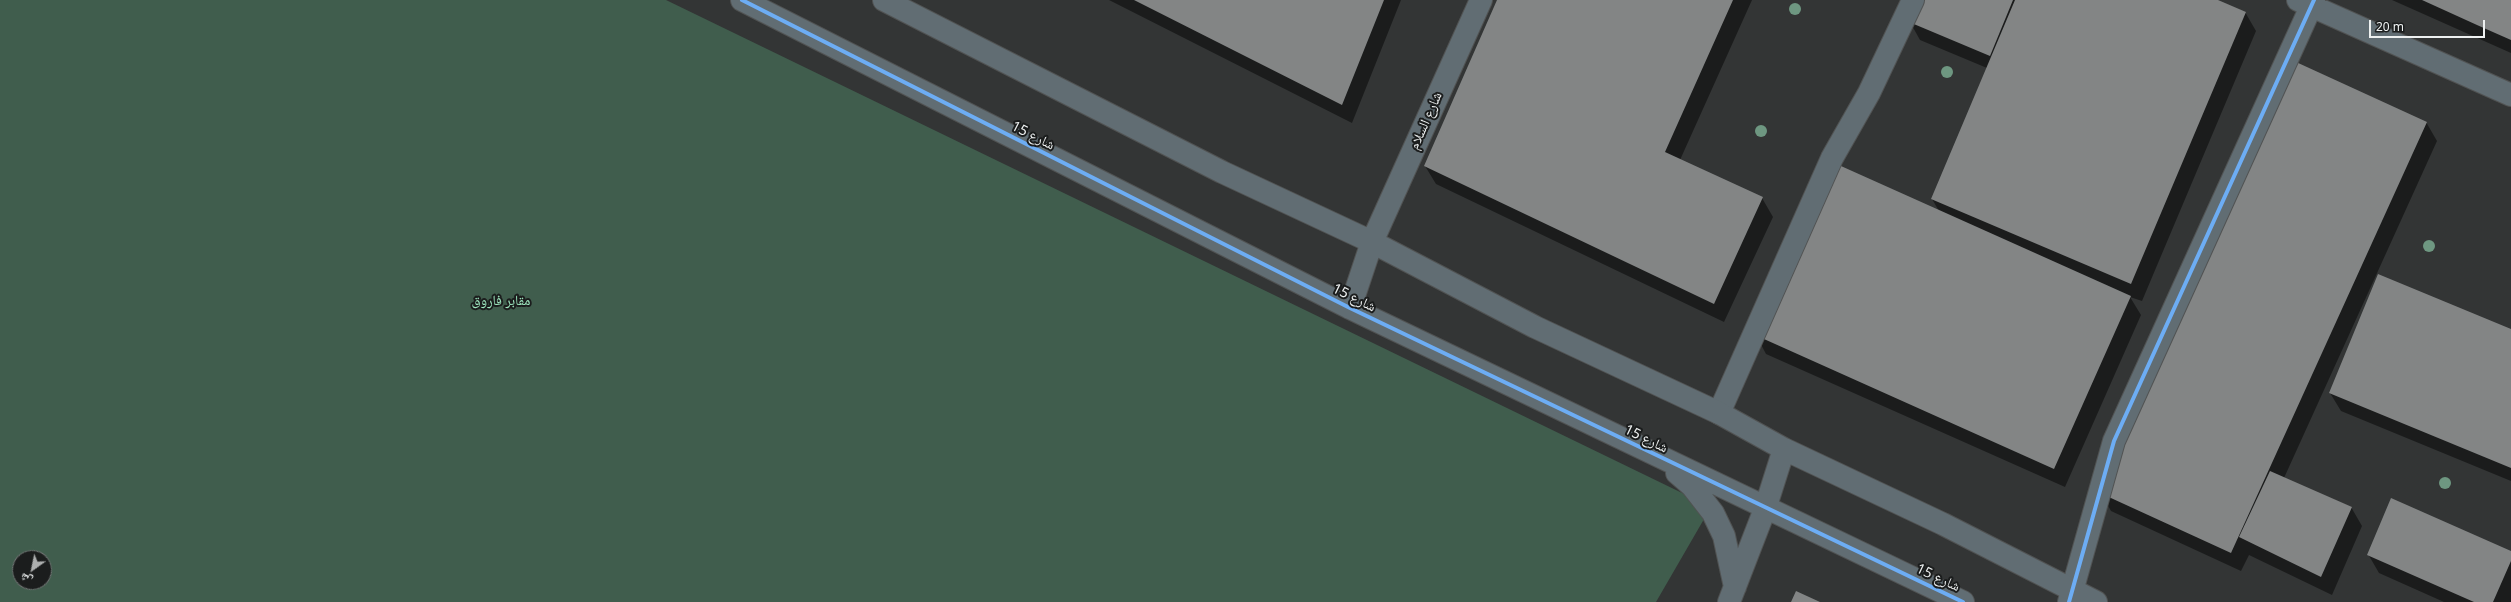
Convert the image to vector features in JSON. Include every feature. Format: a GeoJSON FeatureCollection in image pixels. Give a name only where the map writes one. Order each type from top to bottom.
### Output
{"type":"FeatureCollection","features":[{"type":"Feature","properties":{"kind":"street","name":"شارع 15"},"geometry":{"type":"LineString","coordinates":[[742,0],[1350,308],[1765,509],[1963,602]]}},
{"type":"Feature","properties":{"kind":"street"},"geometry":{"type":"LineString","coordinates":[[884,0],[1222,172],[1372,242],[1535,327],[1719,412],[1784,449],[1943,524],[2070,596],[2096,602]]}},
{"type":"Feature","properties":{"kind":"street","name":"شارع السلام"},"geometry":{"type":"LineString","coordinates":[[1350,308],[1372,242],[1481,0]]}},
{"type":"Feature","properties":{"kind":"street"},"geometry":{"type":"LineString","coordinates":[[1719,412],[1832,158],[1869,93],[1913,0]]}},
{"type":"Feature","properties":{"kind":"street"},"geometry":{"type":"LineString","coordinates":[[2070,596],[2091,527],[2100,485],[2114,441],[2308,2],[2511,95]]}},
{"type":"Feature","properties":{"kind":"street"},"geometry":{"type":"LineString","coordinates":[[1732,595],[1765,509],[1784,449]]}},
{"type":"Feature","properties":{"kind":"street"},"geometry":{"type":"LineString","coordinates":[[1653,454],[1692,486],[1713,513],[1724,536],[1732,595]]}},
{"type":"Feature","properties":{"kind":"green space","name":"مقابر فاروق"},"geometry":{"type":"Polygon","coordinates":[[[0,0],[666,0],[1711,507],[1656,602],[0,602],[0,0]]]}},
{"type":"Feature","properties":{"kind":"building"},"geometry":{"type":"Polygon","coordinates":[[[1134,0],[1384,0],[1342,105],[1134,0]]]}},
{"type":"Feature","properties":{"kind":"building"},"geometry":{"type":"Polygon","coordinates":[[[1497,0],[1733,0],[1665,152],[1763,197],[1714,304],[1424,166],[1497,0]]]}},
{"type":"Feature","properties":{"kind":"building"},"geometry":{"type":"Polygon","coordinates":[[[1918,0],[2013,0],[1990,56],[1909,22],[1918,0]]]}},
{"type":"Feature","properties":{"kind":"building"},"geometry":{"type":"Polygon","coordinates":[[[2015,0],[2218,0],[2246,12],[2131,284],[1931,199],[2015,0]]]}},
{"type":"Feature","properties":{"kind":"building"},"geometry":{"type":"Polygon","coordinates":[[[2422,0],[2511,0],[2511,40],[2477,25],[2422,0]]]}},
{"type":"Feature","properties":{"kind":"building"},"geometry":{"type":"Polygon","coordinates":[[[2296,62],[2427,122],[2231,553],[2100,493],[2296,62]]]}},
{"type":"Feature","properties":{"kind":"building"},"geometry":{"type":"Polygon","coordinates":[[[1832,162],[2131,296],[2054,469],[1755,335],[1832,162]]]}},
{"type":"Feature","properties":{"kind":"building"},"geometry":{"type":"Polygon","coordinates":[[[2378,274],[2511,329],[2511,468],[2329,393],[2378,274]]]}},
{"type":"Feature","properties":{"kind":"building"},"geometry":{"type":"Polygon","coordinates":[[[2270,471],[2352,507],[2321,577],[2239,537],[2270,471]]]}},
{"type":"Feature","properties":{"kind":"building"},"geometry":{"type":"Polygon","coordinates":[[[2391,498],[2511,551],[2511,561],[2493,602],[2474,602],[2367,555],[2391,498]]]}},
{"type":"Feature","properties":{"kind":"building"},"geometry":{"type":"Polygon","coordinates":[[[1796,591],[1820,602],[1791,602],[1796,591]]]}},
{"type":"Feature","properties":{"kind":"cycle path"},"geometry":{"type":"LineString","coordinates":[[742,0],[1350,308],[1963,602]]}},
{"type":"Feature","properties":{"kind":"cycle path"},"geometry":{"type":"LineString","coordinates":[[2069,602],[2114,441],[2314,0]]}}]}
